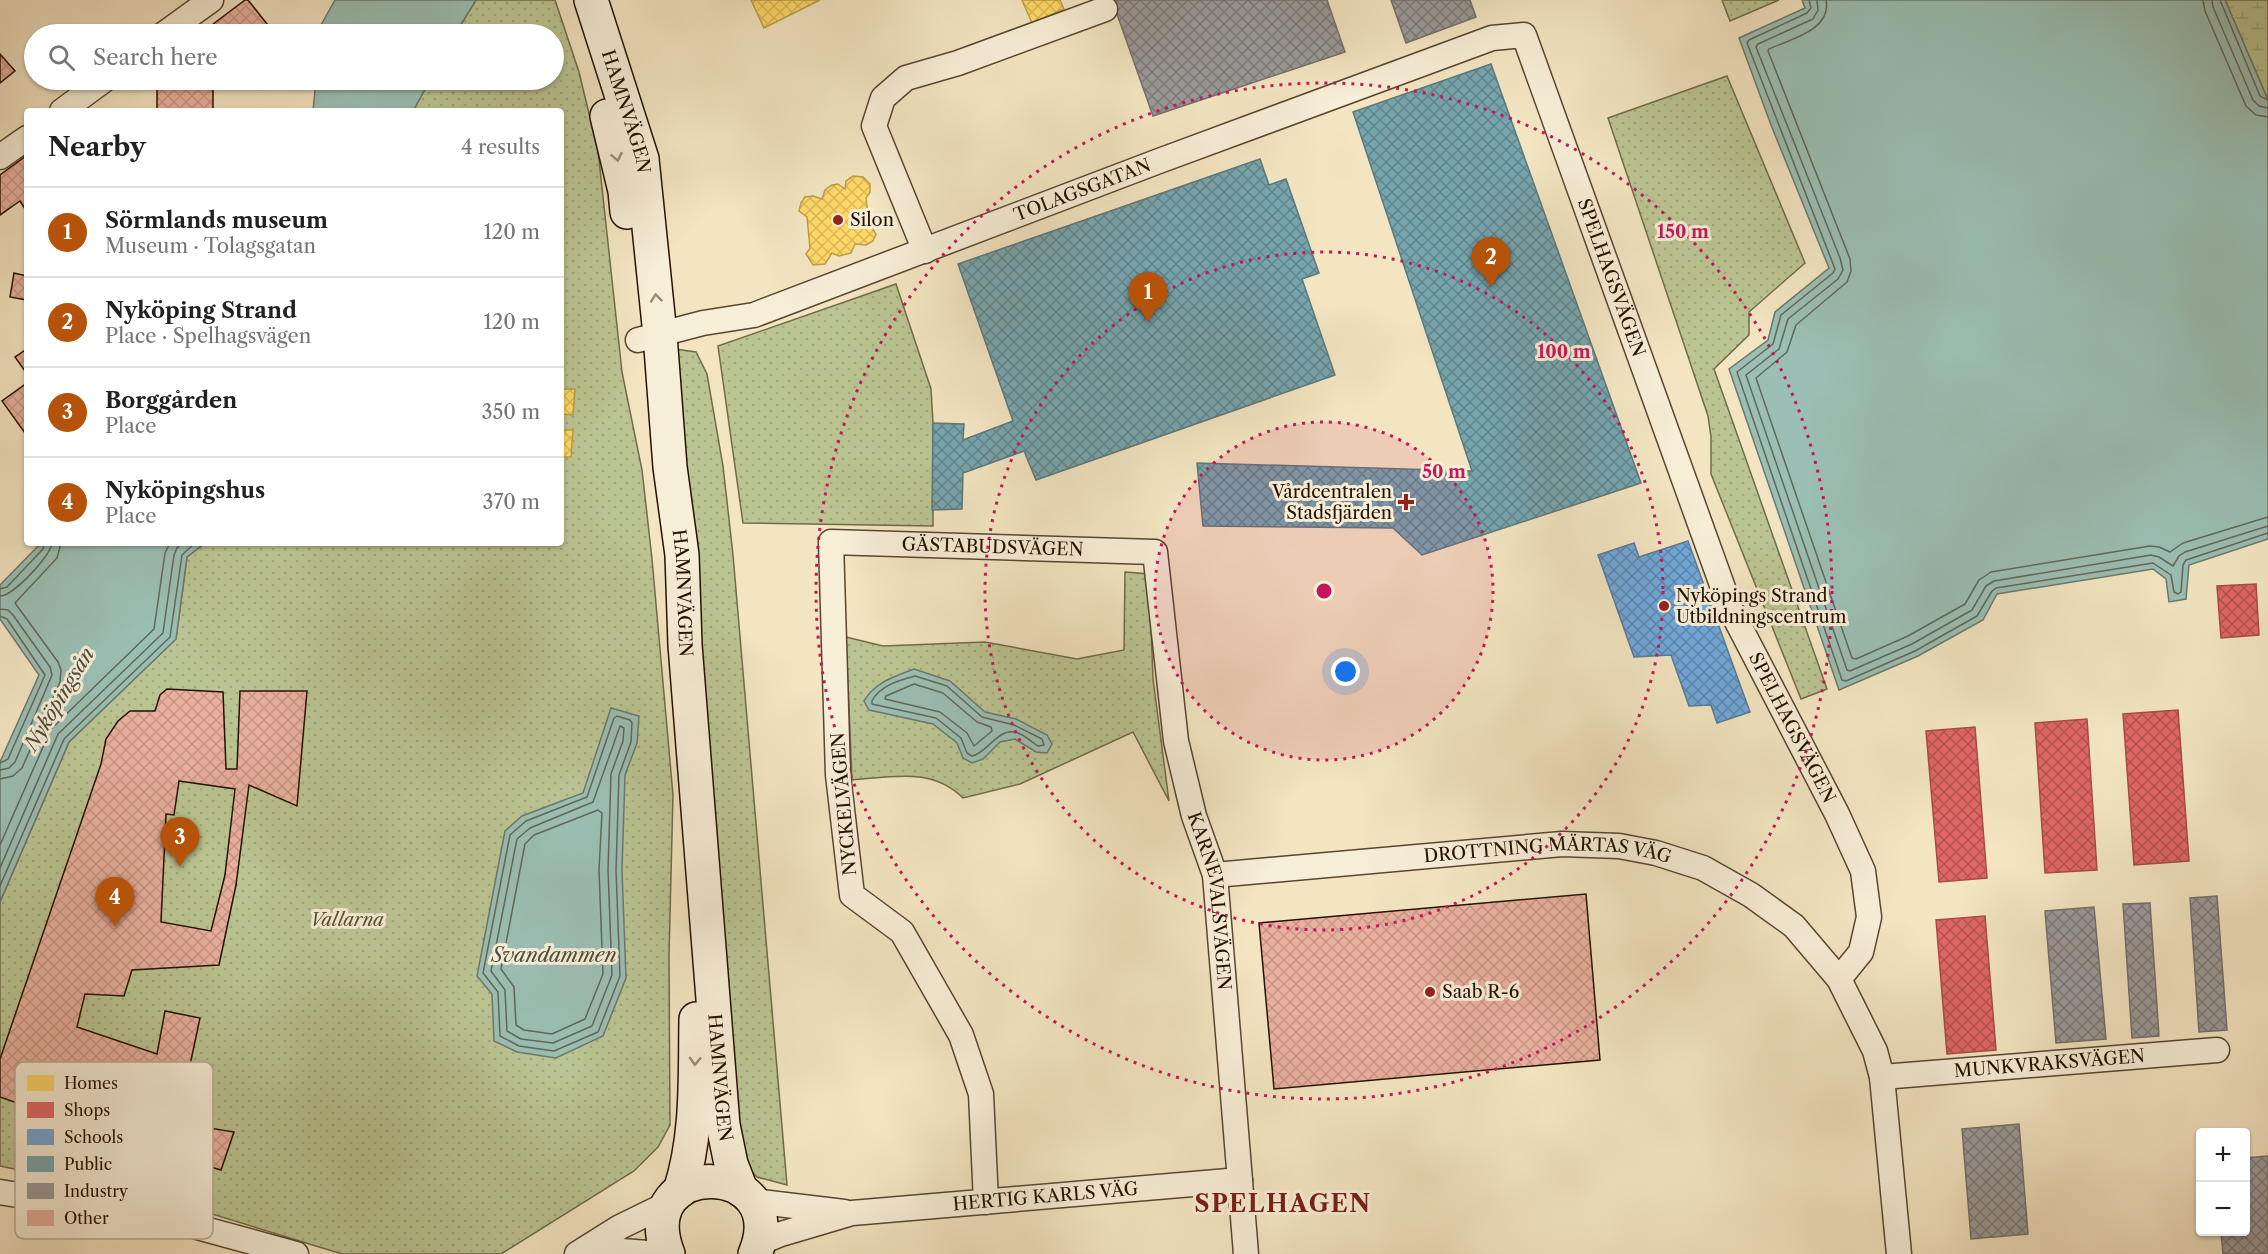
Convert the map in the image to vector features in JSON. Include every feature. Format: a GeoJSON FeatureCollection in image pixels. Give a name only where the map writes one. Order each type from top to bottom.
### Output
{"type":"FeatureCollection","features":[{"type":"Feature","properties":{"kind":"main road","name":"HAMNVÄGEN"},"geometry":{"type":"LineString","coordinates":[[571,0],[613,135],[625,191],[670,467],[682,555],[685,645],[723,1125],[731,1164],[746,1196],[758,1214],[761,1228],[757,1248]]}},
{"type":"Feature","properties":{"kind":"main road","name":"HAMNVÄGEN"},"geometry":{"type":"LineString","coordinates":[[591,0],[642,159],[649,338],[642,389],[668,556],[698,980],[693,1129],[688,1167],[664,1215],[661,1229],[668,1254]]}},
{"type":"Feature","properties":{"kind":"main road"},"geometry":{"type":"LineString","coordinates":[[675,1197],[696,1182],[711,1180],[727,1183],[746,1196]]}},
{"type":"Feature","properties":{"kind":"street"},"geometry":{"type":"LineString","coordinates":[[178,24],[211,0]]}},
{"type":"Feature","properties":{"kind":"street"},"geometry":{"type":"LineString","coordinates":[[925,251],[874,126],[883,98],[906,78],[958,63],[1105,9]]}},
{"type":"Feature","properties":{"kind":"street","name":"TOLAGSGATAN"},"geometry":{"type":"LineString","coordinates":[[649,338],[703,322],[754,315],[1169,157],[1492,38],[1524,35]]}},
{"type":"Feature","properties":{"kind":"street","name":"SPELHAGSVÄGEN"},"geometry":{"type":"LineString","coordinates":[[1524,35],[1731,610],[1837,814],[1863,871],[1869,917],[1861,952],[1839,979]]}},
{"type":"Feature","properties":{"kind":"street"},"geometry":{"type":"LineString","coordinates":[[66,108],[90,90]]}},
{"type":"Feature","properties":{"kind":"street"},"geometry":{"type":"LineString","coordinates":[[0,157],[24,140]]}},
{"type":"Feature","properties":{"kind":"street","name":"GÄSTABUDSVÄGEN"},"geometry":{"type":"LineString","coordinates":[[831,542],[1155,552]]}},
{"type":"Feature","properties":{"kind":"street","name":"NYCKELVÄGEN"},"geometry":{"type":"LineString","coordinates":[[831,542],[838,775],[852,895],[902,932],[961,1035],[981,1095],[986,1202]]}},
{"type":"Feature","properties":{"kind":"street","name":"KARNEVALSVÄGEN"},"geometry":{"type":"LineString","coordinates":[[1155,552],[1176,741],[1194,816],[1215,875],[1246,1254]]}},
{"type":"Feature","properties":{"kind":"street","name":"DROTTNING MÄRTAS VÄG"},"geometry":{"type":"LineString","coordinates":[[1215,875],[1562,844],[1619,846],[1656,853],[1703,868],[1751,896],[1794,926],[1839,979]]}},
{"type":"Feature","properties":{"kind":"street"},"geometry":{"type":"LineString","coordinates":[[1839,979],[1875,1052],[1882,1077],[1899,1254]]}},
{"type":"Feature","properties":{"kind":"street","name":"MUNKVRAKSVÄGEN"},"geometry":{"type":"LineString","coordinates":[[1882,1077],[2217,1050]]}},
{"type":"Feature","properties":{"kind":"street","name":"HERTIG KARLS VÄG"},"geometry":{"type":"LineString","coordinates":[[757,1248],[781,1234],[852,1213],[1240,1180]]}},
{"type":"Feature","properties":{"kind":"street"},"geometry":{"type":"LineString","coordinates":[[0,1192],[15,1194]]}},
{"type":"Feature","properties":{"kind":"street","name":"HERTIG KARLS VÄG"},"geometry":{"type":"LineString","coordinates":[[746,1196],[852,1213]]}},
{"type":"Feature","properties":{"kind":"street"},"geometry":{"type":"LineString","coordinates":[[577,1254],[675,1197]]}},
{"type":"Feature","properties":{"kind":"street"},"geometry":{"type":"LineString","coordinates":[[213,1231],[296,1254]]}},
{"type":"Feature","properties":{"kind":"street"},"geometry":{"type":"LineString","coordinates":[[604,1254],[622,1251],[661,1254]]}},
{"type":"Feature","properties":{"kind":"green space","name":"Vallarna"},"geometry":{"type":"Polygon","coordinates":[[[476,0],[555,0],[563,24],[461,24],[476,0]]]}},
{"type":"Feature","properties":{"kind":"green space"},"geometry":{"type":"Polygon","coordinates":[[[1722,0],[1779,0],[1730,21],[1722,0]]]}},
{"type":"Feature","properties":{"kind":"green space"},"geometry":{"type":"Polygon","coordinates":[[[2225,0],[2268,0],[2268,100],[2225,0]]]}},
{"type":"Feature","properties":{"kind":"green space","name":"Vallarna"},"geometry":{"type":"Polygon","coordinates":[[[564,27],[579,72],[598,151],[622,372],[642,470],[673,795],[669,956],[670,1125],[658,1147],[634,1171],[501,1254],[342,1254],[213,1214],[213,1062],[15,1062],[15,1169],[0,1166],[0,902],[69,742],[176,639],[187,557],[201,546],[564,546],[564,108],[415,108],[425,90],[564,90],[564,27]]]}},
{"type":"Feature","properties":{"kind":"green space"},"geometry":{"type":"Polygon","coordinates":[[[1727,76],[1805,263],[1749,312],[1749,335],[1714,369],[1827,689],[1801,699],[1711,474],[1711,437],[1708,416],[1608,118],[1727,76]]]}},
{"type":"Feature","properties":{"kind":"green space"},"geometry":{"type":"Polygon","coordinates":[[[896,284],[931,389],[933,526],[743,523],[718,346],[896,284]]]}},
{"type":"Feature","properties":{"kind":"green space"},"geometry":{"type":"Polygon","coordinates":[[[675,349],[696,352],[707,374],[723,466],[733,555],[787,1185],[757,1177],[738,1157],[675,349]]]}},
{"type":"Feature","properties":{"kind":"green space"},"geometry":{"type":"Polygon","coordinates":[[[1125,572],[1149,574],[1153,679],[1169,801],[1133,732],[1020,784],[963,798],[951,788],[925,778],[897,776],[852,780],[846,637],[883,646],[985,642],[1077,659],[1124,650],[1125,572]]]}},
{"type":"Feature","properties":{"kind":"water"},"geometry":{"type":"Polygon","coordinates":[[[335,0],[476,0],[461,24],[322,24],[335,0]]]}},
{"type":"Feature","properties":{"kind":"water"},"geometry":{"type":"Polygon","coordinates":[[[1802,0],[2225,0],[2268,100],[2268,539],[2189,565],[2186,599],[2169,602],[2166,579],[2153,569],[1997,594],[1983,620],[1918,656],[1839,690],[1729,369],[1768,340],[1775,312],[1829,268],[1771,125],[1739,38],[1805,8],[1802,0]]]}},
{"type":"Feature","properties":{"kind":"water"},"geometry":{"type":"Polygon","coordinates":[[[315,90],[425,90],[415,108],[313,108],[315,90]]]}},
{"type":"Feature","properties":{"kind":"water","name":"Nyköpingsån"},"geometry":{"type":"Polygon","coordinates":[[[38,546],[201,546],[187,557],[176,639],[69,742],[0,902],[0,762],[39,675],[0,619],[0,585],[38,546]]]}},
{"type":"Feature","properties":{"kind":"water"},"geometry":{"type":"Polygon","coordinates":[[[914,669],[950,681],[985,712],[1016,719],[1047,735],[1052,744],[1047,753],[1036,752],[1015,739],[1000,742],[983,759],[972,763],[963,758],[957,743],[933,724],[869,710],[864,701],[868,694],[886,681],[914,669]]]}},
{"type":"Feature","properties":{"kind":"water","name":"Svandammen"},"geometry":{"type":"Polygon","coordinates":[[[611,708],[639,716],[637,743],[625,775],[622,870],[626,978],[603,1036],[556,1058],[517,1052],[494,1041],[492,994],[477,976],[505,831],[522,816],[583,793],[611,708]]]}},
{"type":"Feature","properties":{"kind":"building: Homes"},"geometry":{"type":"Polygon","coordinates":[[[751,0],[820,0],[764,28],[751,0]]]}},
{"type":"Feature","properties":{"kind":"building: Homes"},"geometry":{"type":"Polygon","coordinates":[[[1022,0],[1060,0],[1064,9],[1032,23],[1022,0]]]}},
{"type":"Feature","properties":{"kind":"building: Homes","name":"Silon"},"geometry":{"type":"Polygon","coordinates":[[[853,176],[863,177],[870,184],[870,192],[866,198],[869,223],[876,234],[873,241],[866,245],[855,244],[851,253],[839,256],[832,253],[825,264],[813,265],[806,254],[810,248],[807,217],[799,211],[801,203],[805,197],[813,196],[822,199],[825,190],[832,185],[838,184],[845,189],[846,181],[853,176]]]}},
{"type":"Feature","properties":{"kind":"building: Homes"},"geometry":{"type":"Polygon","coordinates":[[[564,389],[575,389],[573,415],[564,414],[564,389]]]}},
{"type":"Feature","properties":{"kind":"building: Homes"},"geometry":{"type":"Polygon","coordinates":[[[564,430],[573,430],[571,457],[564,457],[564,430]]]}},
{"type":"Feature","properties":{"kind":"building: Shops"},"geometry":{"type":"Polygon","coordinates":[[[2256,584],[2259,635],[2221,638],[2217,586],[2256,584]]]}},
{"type":"Feature","properties":{"kind":"building: Shops"},"geometry":{"type":"Polygon","coordinates":[[[2178,710],[2189,861],[2134,865],[2123,714],[2178,710]]]}},
{"type":"Feature","properties":{"kind":"building: Shops"},"geometry":{"type":"Polygon","coordinates":[[[2087,719],[2097,870],[2045,873],[2035,723],[2087,719]]]}},
{"type":"Feature","properties":{"kind":"building: Shops"},"geometry":{"type":"Polygon","coordinates":[[[1975,727],[1987,878],[1939,882],[1926,731],[1975,727]]]}},
{"type":"Feature","properties":{"kind":"building: Shops"},"geometry":{"type":"Polygon","coordinates":[[[1985,916],[1996,1050],[1947,1054],[1936,920],[1985,916]]]}},
{"type":"Feature","properties":{"kind":"building: Schools","name":"Nyköpings Strand Utbildningscentrum"},"geometry":{"type":"Polygon","coordinates":[[[1688,541],[1750,712],[1717,723],[1711,705],[1689,706],[1671,655],[1634,657],[1598,555],[1634,543],[1639,557],[1688,541]]]}},
{"type":"Feature","properties":{"kind":"building: Public"},"geometry":{"type":"Polygon","coordinates":[[[1491,64],[1641,483],[1422,555],[1393,528],[1203,526],[1197,463],[1472,471],[1353,112],[1491,64]]]}},
{"type":"Feature","properties":{"kind":"building: Public"},"geometry":{"type":"Polygon","coordinates":[[[1260,159],[1269,185],[1286,179],[1319,273],[1302,279],[1335,375],[1036,480],[1024,451],[963,473],[962,509],[932,510],[933,423],[964,424],[963,440],[1013,421],[958,264],[1260,159]]]}},
{"type":"Feature","properties":{"kind":"building: Industry"},"geometry":{"type":"Polygon","coordinates":[[[1112,0],[1327,0],[1345,52],[1153,116],[1112,0]]]}},
{"type":"Feature","properties":{"kind":"building: Industry"},"geometry":{"type":"Polygon","coordinates":[[[1391,0],[1470,0],[1476,17],[1406,43],[1391,0]]]}},
{"type":"Feature","properties":{"kind":"building: Industry"},"geometry":{"type":"Polygon","coordinates":[[[2217,896],[2227,1030],[2199,1032],[2190,898],[2217,896]]]}},
{"type":"Feature","properties":{"kind":"building: Industry"},"geometry":{"type":"Polygon","coordinates":[[[2150,903],[2159,1036],[2132,1038],[2123,904],[2150,903]]]}},
{"type":"Feature","properties":{"kind":"building: Industry"},"geometry":{"type":"Polygon","coordinates":[[[2094,907],[2106,1039],[2056,1043],[2045,911],[2094,907]]]}},
{"type":"Feature","properties":{"kind":"building: Industry"},"geometry":{"type":"Polygon","coordinates":[[[2019,1124],[2028,1234],[1971,1239],[1962,1129],[2019,1124]]]}},
{"type":"Feature","properties":{"kind":"building: Industry"},"geometry":{"type":"Polygon","coordinates":[[[2268,1156],[2268,1254],[2223,1254],[2221,1236],[2250,1236],[2250,1158],[2268,1156]]]}},
{"type":"Feature","properties":{"kind":"building: Other"},"geometry":{"type":"Polygon","coordinates":[[[248,0],[267,24],[213,24],[248,0]]]}},
{"type":"Feature","properties":{"kind":"building: Other"},"geometry":{"type":"Polygon","coordinates":[[[0,54],[15,71],[0,83],[0,54]]]}},
{"type":"Feature","properties":{"kind":"building: Other"},"geometry":{"type":"Polygon","coordinates":[[[157,90],[213,90],[213,108],[157,108],[157,90]]]}},
{"type":"Feature","properties":{"kind":"building: Other"},"geometry":{"type":"Polygon","coordinates":[[[24,157],[24,207],[20,201],[0,215],[0,175],[24,157]]]}},
{"type":"Feature","properties":{"kind":"building: Other"},"geometry":{"type":"Polygon","coordinates":[[[14,273],[24,275],[24,299],[10,297],[14,273]]]}},
{"type":"Feature","properties":{"kind":"building: Other"},"geometry":{"type":"Polygon","coordinates":[[[24,351],[24,370],[15,357],[24,351]]]}},
{"type":"Feature","properties":{"kind":"building: Other"},"geometry":{"type":"Polygon","coordinates":[[[24,385],[24,432],[2,401],[24,385]]]}},
{"type":"Feature","properties":{"kind":"building: Other"},"geometry":{"type":"Polygon","coordinates":[[[167,689],[223,692],[226,769],[237,769],[240,691],[307,691],[297,806],[249,785],[236,885],[219,965],[132,970],[124,996],[85,994],[77,1027],[157,1054],[165,1011],[200,1018],[191,1062],[15,1062],[15,1102],[0,1097],[0,1059],[101,764],[106,739],[118,721],[130,711],[155,711],[160,695],[167,689]],[[179,781],[174,815],[166,814],[161,922],[211,931],[225,875],[235,789],[179,781]]]}},
{"type":"Feature","properties":{"kind":"building: Other","name":"Saab R-6"},"geometry":{"type":"Polygon","coordinates":[[[1586,894],[1600,1060],[1274,1089],[1259,923],[1586,894]]]}},
{"type":"Feature","properties":{"kind":"building: Other"},"geometry":{"type":"Polygon","coordinates":[[[213,1128],[234,1132],[221,1170],[213,1168],[213,1128]]]}},
{"type":"Feature","properties":{"kind":"place","name":"Silon"},"geometry":{"type":"Point","coordinates":[838,220]}},
{"type":"Feature","properties":{"kind":"place","name":"Nyköping Strand"},"geometry":{"type":"Point","coordinates":[1491,287]}},
{"type":"Feature","properties":{"kind":"place","name":"Sörmlands museum"},"geometry":{"type":"Point","coordinates":[1148,322]}},
{"type":"Feature","properties":{"kind":"place","name":"Vårdcentralen Stadsfjärden"},"geometry":{"type":"Point","coordinates":[1406,502]}},
{"type":"Feature","properties":{"kind":"place","name":"Nyköpings Strand Utbildningscentrum"},"geometry":{"type":"Point","coordinates":[1664,606]}},
{"type":"Feature","properties":{"kind":"place","name":"Borggården"},"geometry":{"type":"Point","coordinates":[180,867]}},
{"type":"Feature","properties":{"kind":"place","name":"Nyköpingshus"},"geometry":{"type":"Point","coordinates":[115,927]}},
{"type":"Feature","properties":{"kind":"place","name":"Saab R-6"},"geometry":{"type":"Point","coordinates":[1430,992]}},
{"type":"Feature","properties":{"kind":"district","name":"SPELHAGEN"},"geometry":{"type":"Point","coordinates":[1283,1203]}}]}
